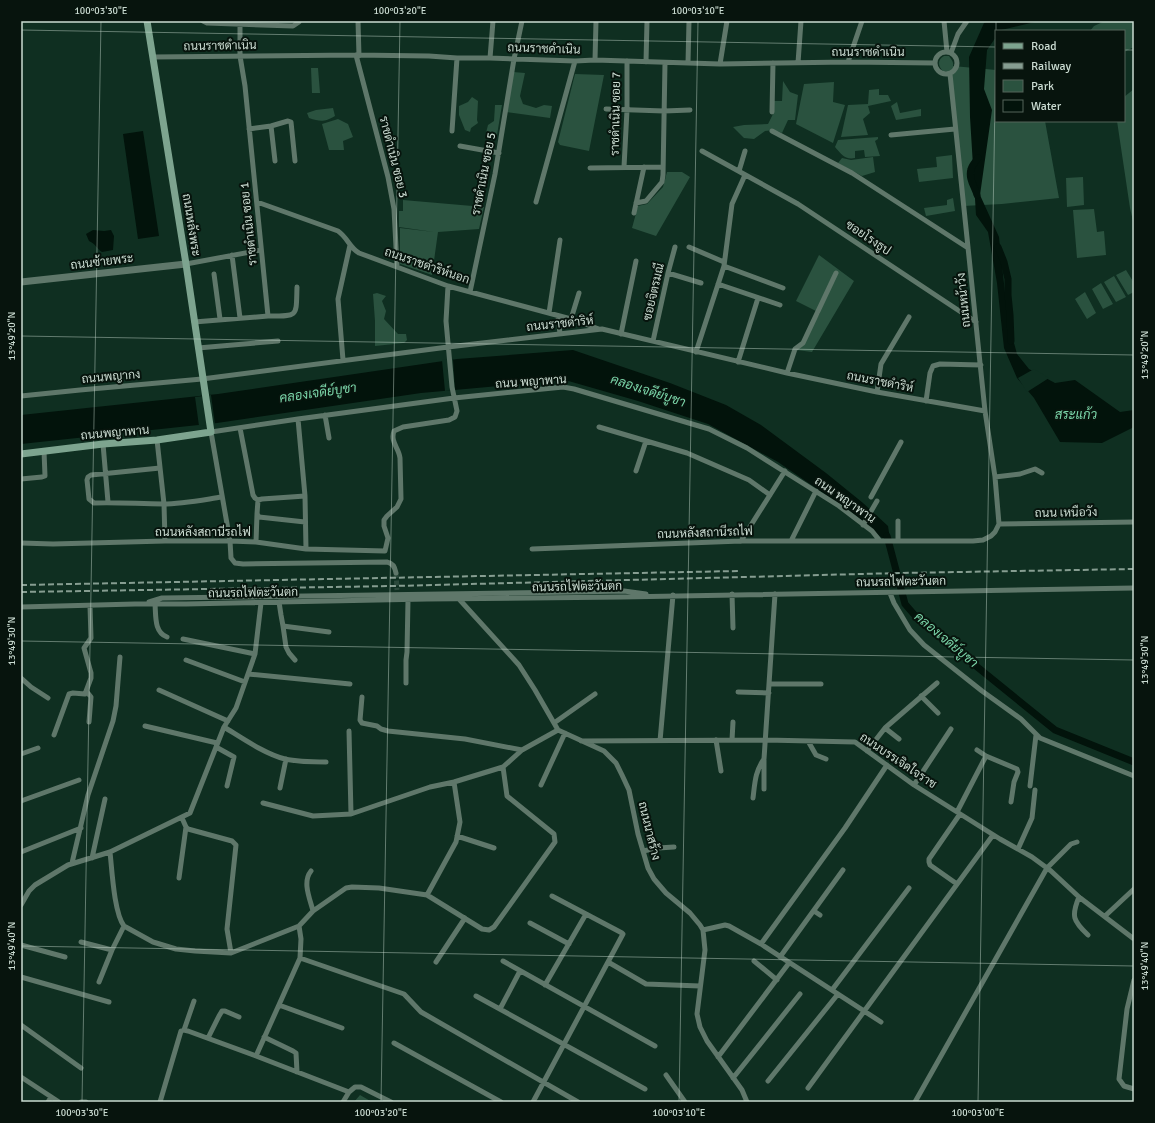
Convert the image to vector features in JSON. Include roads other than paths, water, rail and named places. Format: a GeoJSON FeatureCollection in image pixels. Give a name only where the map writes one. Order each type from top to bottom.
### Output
{"type":"FeatureCollection","features":[{"type":"Feature","properties":{"kind":"main road","name":"ถนนหลังพระ"},"geometry":{"type":"LineString","coordinates":[[147,21],[186,264],[210,429]]}},
{"type":"Feature","properties":{"kind":"main road","name":"ถนนพญาพาน"},"geometry":{"type":"LineString","coordinates":[[21,454],[103,444],[157,440],[210,429]]}},
{"type":"Feature","properties":{"kind":"street"},"geometry":{"type":"LineString","coordinates":[[203,21],[207,23],[240,22],[293,26],[299,21]]}},
{"type":"Feature","properties":{"kind":"street","name":"ราชดำเนิน ซอย 3"},"geometry":{"type":"LineString","coordinates":[[358,21],[358,56],[391,190],[394,209],[397,266]]}},
{"type":"Feature","properties":{"kind":"street"},"geometry":{"type":"LineString","coordinates":[[490,58],[493,21]]}},
{"type":"Feature","properties":{"kind":"street","name":"ราชดำเนิน ซอย 5"},"geometry":{"type":"LineString","coordinates":[[470,292],[495,174],[514,59],[522,21]]}},
{"type":"Feature","properties":{"kind":"street"},"geometry":{"type":"LineString","coordinates":[[595,60],[596,21]]}},
{"type":"Feature","properties":{"kind":"street"},"geometry":{"type":"LineString","coordinates":[[646,62],[647,21]]}},
{"type":"Feature","properties":{"kind":"street"},"geometry":{"type":"LineString","coordinates":[[688,63],[689,21]]}},
{"type":"Feature","properties":{"kind":"street"},"geometry":{"type":"LineString","coordinates":[[720,64],[727,21]]}},
{"type":"Feature","properties":{"kind":"street"},"geometry":{"type":"LineString","coordinates":[[798,63],[801,21]]}},
{"type":"Feature","properties":{"kind":"street"},"geometry":{"type":"LineString","coordinates":[[848,62],[862,21]]}},
{"type":"Feature","properties":{"kind":"street","name":"ถนนหน้าวัง"},"geometry":{"type":"LineString","coordinates":[[944,21],[949,52],[956,58],[958,64],[955,70],[950,74],[999,524]]}},
{"type":"Feature","properties":{"kind":"street"},"geometry":{"type":"LineString","coordinates":[[950,74],[940,72],[935,63],[937,56],[943,52],[949,52],[958,34],[967,21]]}},
{"type":"Feature","properties":{"kind":"street","name":"ราชดำเนิน ซอย 1"},"geometry":{"type":"LineString","coordinates":[[240,22],[240,56],[250,129],[268,316]]}},
{"type":"Feature","properties":{"kind":"street","name":"ถนนราชดำเนิน"},"geometry":{"type":"LineString","coordinates":[[153,57],[429,56],[457,58],[720,64],[848,62],[935,63]]}},
{"type":"Feature","properties":{"kind":"street"},"geometry":{"type":"LineString","coordinates":[[452,131],[457,58]]}},
{"type":"Feature","properties":{"kind":"street"},"geometry":{"type":"LineString","coordinates":[[536,202],[575,61]]}},
{"type":"Feature","properties":{"kind":"street","name":"ราชดำเนิน ซอย 7"},"geometry":{"type":"LineString","coordinates":[[624,167],[627,110],[627,61]]}},
{"type":"Feature","properties":{"kind":"street"},"geometry":{"type":"LineString","coordinates":[[636,203],[646,201],[662,182],[664,63]]}},
{"type":"Feature","properties":{"kind":"street"},"geometry":{"type":"LineString","coordinates":[[772,112],[773,63]]}},
{"type":"Feature","properties":{"kind":"street"},"geometry":{"type":"LineString","coordinates":[[606,110],[690,110]]}},
{"type":"Feature","properties":{"kind":"street"},"geometry":{"type":"LineString","coordinates":[[250,129],[271,126],[288,121],[292,122],[295,161]]}},
{"type":"Feature","properties":{"kind":"street"},"geometry":{"type":"LineString","coordinates":[[271,126],[275,161]]}},
{"type":"Feature","properties":{"kind":"street"},"geometry":{"type":"LineString","coordinates":[[891,135],[955,129]]}},
{"type":"Feature","properties":{"kind":"street"},"geometry":{"type":"LineString","coordinates":[[772,132],[852,173],[968,248]]}},
{"type":"Feature","properties":{"kind":"street"},"geometry":{"type":"LineString","coordinates":[[460,146],[499,153]]}},
{"type":"Feature","properties":{"kind":"street"},"geometry":{"type":"LineString","coordinates":[[739,172],[745,151]]}},
{"type":"Feature","properties":{"kind":"street","name":"ซอยโรงธูป"},"geometry":{"type":"LineString","coordinates":[[702,152],[798,204],[976,322]]}},
{"type":"Feature","properties":{"kind":"street"},"geometry":{"type":"LineString","coordinates":[[590,168],[663,166]]}},
{"type":"Feature","properties":{"kind":"street"},"geometry":{"type":"LineString","coordinates":[[634,213],[644,167]]}},
{"type":"Feature","properties":{"kind":"street"},"geometry":{"type":"LineString","coordinates":[[696,352],[724,264],[731,207],[745,175]]}},
{"type":"Feature","properties":{"kind":"street","name":"ถนนราชดำริห์นอก"},"geometry":{"type":"LineString","coordinates":[[257,202],[338,231],[350,245],[360,253],[448,286],[571,319],[602,330]]}},
{"type":"Feature","properties":{"kind":"street"},"geometry":{"type":"LineString","coordinates":[[549,313],[560,240]]}},
{"type":"Feature","properties":{"kind":"street"},"geometry":{"type":"LineString","coordinates":[[343,360],[338,299],[350,245]]}},
{"type":"Feature","properties":{"kind":"street","name":"ซอยจิตรมณี"},"geometry":{"type":"LineString","coordinates":[[653,341],[675,247]]}},
{"type":"Feature","properties":{"kind":"street"},"geometry":{"type":"LineString","coordinates":[[689,247],[724,264],[783,288]]}},
{"type":"Feature","properties":{"kind":"street"},"geometry":{"type":"LineString","coordinates":[[186,264],[261,250]]}},
{"type":"Feature","properties":{"kind":"street"},"geometry":{"type":"LineString","coordinates":[[232,255],[240,318]]}},
{"type":"Feature","properties":{"kind":"street"},"geometry":{"type":"LineString","coordinates":[[621,334],[636,261]]}},
{"type":"Feature","properties":{"kind":"street","name":"ถนนซ้ายพระ"},"geometry":{"type":"LineString","coordinates":[[21,282],[186,264]]}},
{"type":"Feature","properties":{"kind":"street"},"geometry":{"type":"LineString","coordinates":[[787,374],[795,349],[803,343],[836,272]]}},
{"type":"Feature","properties":{"kind":"street"},"geometry":{"type":"LineString","coordinates":[[668,273],[701,283]]}},
{"type":"Feature","properties":{"kind":"street"},"geometry":{"type":"LineString","coordinates":[[214,274],[220,320]]}},
{"type":"Feature","properties":{"kind":"street"},"geometry":{"type":"LineString","coordinates":[[718,284],[780,305]]}},
{"type":"Feature","properties":{"kind":"street"},"geometry":{"type":"LineString","coordinates":[[448,286],[446,321],[454,398]]}},
{"type":"Feature","properties":{"kind":"street"},"geometry":{"type":"LineString","coordinates":[[194,322],[268,316],[289,316],[294,314],[297,308],[297,287]]}},
{"type":"Feature","properties":{"kind":"street"},"geometry":{"type":"LineString","coordinates":[[571,319],[579,293]]}},
{"type":"Feature","properties":{"kind":"street"},"geometry":{"type":"LineString","coordinates":[[738,362],[758,298]]}},
{"type":"Feature","properties":{"kind":"street"},"geometry":{"type":"LineString","coordinates":[[558,316],[560,334]]}},
{"type":"Feature","properties":{"kind":"street"},"geometry":{"type":"LineString","coordinates":[[877,392],[881,364],[909,317]]}},
{"type":"Feature","properties":{"kind":"street","name":"ถนนราชดำริห์"},"geometry":{"type":"LineString","coordinates":[[202,379],[448,347],[602,330],[787,374],[877,392],[986,411]]}},
{"type":"Feature","properties":{"kind":"street"},"geometry":{"type":"LineString","coordinates":[[198,348],[278,341]]}},
{"type":"Feature","properties":{"kind":"street"},"geometry":{"type":"LineString","coordinates":[[926,401],[930,373],[933,366],[940,364],[981,365]]}},
{"type":"Feature","properties":{"kind":"street","name":"ถนนพญากง"},"geometry":{"type":"LineString","coordinates":[[21,396],[202,379]]}},
{"type":"Feature","properties":{"kind":"street","name":"ถนน พญาพาน"},"geometry":{"type":"LineString","coordinates":[[210,429],[240,428],[454,398],[574,388],[709,429],[747,448],[816,491],[864,523],[881,541]]}},
{"type":"Feature","properties":{"kind":"street","name":"ถนนหลังสถานีรถไฟ"},"geometry":{"type":"LineString","coordinates":[[21,542],[53,544],[230,541],[256,542],[306,549],[385,551],[388,538],[384,526],[384,520],[397,508],[401,499],[400,458],[399,451],[392,436],[394,431],[403,427],[449,420],[455,417],[457,411],[454,398]]}},
{"type":"Feature","properties":{"kind":"street"},"geometry":{"type":"LineString","coordinates":[[326,415],[329,438]]}},
{"type":"Feature","properties":{"kind":"street"},"geometry":{"type":"LineString","coordinates":[[298,419],[304,496],[306,549]]}},
{"type":"Feature","properties":{"kind":"street"},"geometry":{"type":"LineString","coordinates":[[598,427],[687,453],[732,471],[749,480],[770,495]]}},
{"type":"Feature","properties":{"kind":"street"},"geometry":{"type":"LineString","coordinates":[[240,428],[254,498],[258,500],[304,496]]}},
{"type":"Feature","properties":{"kind":"street"},"geometry":{"type":"LineString","coordinates":[[210,429],[232,558],[235,563],[387,562],[394,566],[396,573]]}},
{"type":"Feature","properties":{"kind":"street"},"geometry":{"type":"LineString","coordinates":[[157,440],[164,504],[165,541]]}},
{"type":"Feature","properties":{"kind":"street"},"geometry":{"type":"LineString","coordinates":[[636,471],[646,441]]}},
{"type":"Feature","properties":{"kind":"street"},"geometry":{"type":"LineString","coordinates":[[871,497],[901,442]]}},
{"type":"Feature","properties":{"kind":"street"},"geometry":{"type":"LineString","coordinates":[[103,444],[108,502]]}},
{"type":"Feature","properties":{"kind":"street"},"geometry":{"type":"LineString","coordinates":[[21,479],[46,476],[44,451]]}},
{"type":"Feature","properties":{"kind":"street"},"geometry":{"type":"LineString","coordinates":[[160,468],[91,474],[88,477],[89,499],[94,503],[164,504],[222,497]]}},
{"type":"Feature","properties":{"kind":"street"},"geometry":{"type":"LineString","coordinates":[[995,477],[1020,474],[1034,469],[1042,473]]}},
{"type":"Feature","properties":{"kind":"street"},"geometry":{"type":"LineString","coordinates":[[741,542],[785,471]]}},
{"type":"Feature","properties":{"kind":"street"},"geometry":{"type":"LineString","coordinates":[[791,541],[816,491]]}},
{"type":"Feature","properties":{"kind":"street"},"geometry":{"type":"LineString","coordinates":[[256,542],[258,500]]}},
{"type":"Feature","properties":{"kind":"street"},"geometry":{"type":"LineString","coordinates":[[864,523],[876,503]]}},
{"type":"Feature","properties":{"kind":"street"},"geometry":{"type":"LineString","coordinates":[[257,514],[259,517],[305,522]]}},
{"type":"Feature","properties":{"kind":"street"},"geometry":{"type":"LineString","coordinates":[[896,541],[898,521]]}},
{"type":"Feature","properties":{"kind":"street","name":"ถนน เหนือวัง"},"geometry":{"type":"LineString","coordinates":[[999,524],[1134,522]]}},
{"type":"Feature","properties":{"kind":"street"},"geometry":{"type":"LineString","coordinates":[[881,541],[973,542],[983,540],[991,536],[999,524]]}},
{"type":"Feature","properties":{"kind":"street","name":"ถนนหลังสถานีรถไฟ"},"geometry":{"type":"LineString","coordinates":[[532,549],[741,542],[881,541]]}},
{"type":"Feature","properties":{"kind":"street","name":"ถนนรถไฟตะวันตก"},"geometry":{"type":"LineString","coordinates":[[21,607],[1134,588]]}},
{"type":"Feature","properties":{"kind":"street"},"geometry":{"type":"LineString","coordinates":[[141,604],[162,598],[397,593],[624,591],[661,596]]}},
{"type":"Feature","properties":{"kind":"street"},"geometry":{"type":"LineString","coordinates":[[890,593],[894,603],[910,630],[924,645],[982,691],[1021,719],[1036,735],[1044,740],[1134,776]]}},
{"type":"Feature","properties":{"kind":"street"},"geometry":{"type":"LineString","coordinates":[[732,594],[733,628]]}},
{"type":"Feature","properties":{"kind":"street"},"geometry":{"type":"LineString","coordinates":[[764,789],[764,759],[775,594]]}},
{"type":"Feature","properties":{"kind":"street"},"geometry":{"type":"LineString","coordinates":[[660,741],[673,595]]}},
{"type":"Feature","properties":{"kind":"street"},"geometry":{"type":"LineString","coordinates":[[263,803],[313,816],[351,814],[430,787],[454,782],[503,767],[522,750],[558,730],[519,665],[459,599]]}},
{"type":"Feature","properties":{"kind":"street"},"geometry":{"type":"LineString","coordinates":[[406,683],[408,600]]}},
{"type":"Feature","properties":{"kind":"street"},"geometry":{"type":"LineString","coordinates":[[279,602],[286,646],[295,660]]}},
{"type":"Feature","properties":{"kind":"street"},"geometry":{"type":"LineString","coordinates":[[21,905],[29,891],[35,885],[72,863],[110,852],[188,815],[192,811],[224,727],[236,708],[255,654],[261,603]]}},
{"type":"Feature","properties":{"kind":"street"},"geometry":{"type":"LineString","coordinates":[[156,604],[157,624],[159,631],[163,636],[167,637]]}},
{"type":"Feature","properties":{"kind":"street"},"geometry":{"type":"LineString","coordinates":[[54,735],[69,694],[73,692],[84,695],[87,692],[91,678],[84,648],[84,645],[91,636],[90,606]]}},
{"type":"Feature","properties":{"kind":"street"},"geometry":{"type":"LineString","coordinates":[[284,626],[329,632]]}},
{"type":"Feature","properties":{"kind":"street"},"geometry":{"type":"LineString","coordinates":[[183,639],[255,654]]}},
{"type":"Feature","properties":{"kind":"street"},"geometry":{"type":"LineString","coordinates":[[72,863],[88,795],[113,721],[116,706],[120,657]]}},
{"type":"Feature","properties":{"kind":"street"},"geometry":{"type":"LineString","coordinates":[[186,660],[245,682]]}},
{"type":"Feature","properties":{"kind":"street"},"geometry":{"type":"LineString","coordinates":[[248,674],[350,684]]}},
{"type":"Feature","properties":{"kind":"street"},"geometry":{"type":"LineString","coordinates":[[21,678],[31,688],[48,698]]}},
{"type":"Feature","properties":{"kind":"street"},"geometry":{"type":"LineString","coordinates":[[867,751],[885,728],[937,682]]}},
{"type":"Feature","properties":{"kind":"street"},"geometry":{"type":"LineString","coordinates":[[769,684],[821,684]]}},
{"type":"Feature","properties":{"kind":"street"},"geometry":{"type":"LineString","coordinates":[[159,690],[228,721]]}},
{"type":"Feature","properties":{"kind":"street"},"geometry":{"type":"LineString","coordinates":[[87,692],[91,697],[89,722]]}},
{"type":"Feature","properties":{"kind":"street"},"geometry":{"type":"LineString","coordinates":[[738,692],[769,693]]}},
{"type":"Feature","properties":{"kind":"street"},"geometry":{"type":"LineString","coordinates":[[554,723],[595,694]]}},
{"type":"Feature","properties":{"kind":"street"},"geometry":{"type":"LineString","coordinates":[[921,696],[938,713]]}},
{"type":"Feature","properties":{"kind":"street"},"geometry":{"type":"LineString","coordinates":[[362,697],[360,720],[362,723],[377,726],[384,730],[466,739],[522,750]]}},
{"type":"Feature","properties":{"kind":"street"},"geometry":{"type":"LineString","coordinates":[[732,740],[733,722]]}},
{"type":"Feature","properties":{"kind":"street"},"geometry":{"type":"LineString","coordinates":[[145,726],[217,745],[234,757],[227,786]]}},
{"type":"Feature","properties":{"kind":"street"},"geometry":{"type":"LineString","coordinates":[[224,727],[272,754],[286,759],[326,762]]}},
{"type":"Feature","properties":{"kind":"street"},"geometry":{"type":"LineString","coordinates":[[885,728],[899,739]]}},
{"type":"Feature","properties":{"kind":"street"},"geometry":{"type":"LineString","coordinates":[[914,785],[951,729]]}},
{"type":"Feature","properties":{"kind":"street","name":"ถนนนาสร้าง"},"geometry":{"type":"LineString","coordinates":[[558,730],[604,752],[616,763],[629,790],[638,834],[648,868],[654,879],[666,893],[690,913],[703,930]]}},
{"type":"Feature","properties":{"kind":"street"},"geometry":{"type":"LineString","coordinates":[[350,731],[351,814]]}},
{"type":"Feature","properties":{"kind":"street"},"geometry":{"type":"LineString","coordinates":[[541,785],[565,733]]}},
{"type":"Feature","properties":{"kind":"street"},"geometry":{"type":"LineString","coordinates":[[1018,849],[1032,818],[1032,788],[1036,735]]}},
{"type":"Feature","properties":{"kind":"street"},"geometry":{"type":"LineString","coordinates":[[716,740],[721,771]]}},
{"type":"Feature","properties":{"kind":"street","name":"ถนนบรรเจิดใจราช"},"geometry":{"type":"LineString","coordinates":[[581,741],[766,740],[856,743],[914,785],[993,835],[1032,857],[1134,939]]}},
{"type":"Feature","properties":{"kind":"street"},"geometry":{"type":"LineString","coordinates":[[808,741],[816,754],[820,757],[826,758]]}},
{"type":"Feature","properties":{"kind":"street"},"geometry":{"type":"LineString","coordinates":[[21,754],[38,748]]}},
{"type":"Feature","properties":{"kind":"street"},"geometry":{"type":"LineString","coordinates":[[977,750],[986,756],[1017,769],[1018,772],[1014,782],[1011,802]]}},
{"type":"Feature","properties":{"kind":"street"},"geometry":{"type":"LineString","coordinates":[[958,884],[930,865],[928,862],[958,813],[986,756]]}},
{"type":"Feature","properties":{"kind":"street"},"geometry":{"type":"LineString","coordinates":[[280,788],[286,759]]}},
{"type":"Feature","properties":{"kind":"street"},"geometry":{"type":"LineString","coordinates":[[753,798],[758,767],[764,759]]}},
{"type":"Feature","properties":{"kind":"street"},"geometry":{"type":"LineString","coordinates":[[761,944],[845,828],[887,765]]}},
{"type":"Feature","properties":{"kind":"street"},"geometry":{"type":"LineString","coordinates":[[110,852],[117,910],[121,922],[124,926],[153,942],[176,949],[231,953],[299,926],[313,911],[346,888],[352,887],[379,888],[427,895],[482,928],[489,930],[494,927],[555,842],[554,834],[507,796],[503,767]]}},
{"type":"Feature","properties":{"kind":"street"},"geometry":{"type":"LineString","coordinates":[[21,802],[79,780]]}},
{"type":"Feature","properties":{"kind":"street"},"geometry":{"type":"LineString","coordinates":[[427,895],[456,842],[460,822],[454,782]]}},
{"type":"Feature","properties":{"kind":"street"},"geometry":{"type":"LineString","coordinates":[[92,858],[105,799]]}},
{"type":"Feature","properties":{"kind":"street"},"geometry":{"type":"LineString","coordinates":[[179,878],[186,827],[182,818]]}},
{"type":"Feature","properties":{"kind":"street"},"geometry":{"type":"LineString","coordinates":[[186,827],[188,829],[232,841],[236,844],[227,929],[231,953]]}},
{"type":"Feature","properties":{"kind":"street"},"geometry":{"type":"LineString","coordinates":[[21,852],[81,828]]}},
{"type":"Feature","properties":{"kind":"street"},"geometry":{"type":"LineString","coordinates":[[808,1088],[993,835]]}},
{"type":"Feature","properties":{"kind":"street"},"geometry":{"type":"LineString","coordinates":[[457,836],[494,848]]}},
{"type":"Feature","properties":{"kind":"street"},"geometry":{"type":"LineString","coordinates":[[915,1102],[1047,868],[1071,844],[1077,842]]}},
{"type":"Feature","properties":{"kind":"street"},"geometry":{"type":"LineString","coordinates":[[643,851],[674,847]]}},
{"type":"Feature","properties":{"kind":"street"},"geometry":{"type":"LineString","coordinates":[[780,957],[843,870]]}},
{"type":"Feature","properties":{"kind":"street"},"geometry":{"type":"LineString","coordinates":[[311,871],[307,879],[307,884],[313,911]]}},
{"type":"Feature","properties":{"kind":"street"},"geometry":{"type":"LineString","coordinates":[[832,990],[909,888]]}},
{"type":"Feature","properties":{"kind":"street"},"geometry":{"type":"LineString","coordinates":[[1105,916],[1134,889]]}},
{"type":"Feature","properties":{"kind":"street"},"geometry":{"type":"LineString","coordinates":[[533,1102],[623,934],[552,896]]}},
{"type":"Feature","properties":{"kind":"street"},"geometry":{"type":"LineString","coordinates":[[1080,896],[1076,904],[1074,919],[1076,924],[1088,935]]}},
{"type":"Feature","properties":{"kind":"street"},"geometry":{"type":"LineString","coordinates":[[814,911],[820,915]]}},
{"type":"Feature","properties":{"kind":"street"},"geometry":{"type":"LineString","coordinates":[[545,985],[586,914]]}},
{"type":"Feature","properties":{"kind":"street"},"geometry":{"type":"LineString","coordinates":[[436,962],[465,918]]}},
{"type":"Feature","properties":{"kind":"street"},"geometry":{"type":"LineString","coordinates":[[530,923],[569,944]]}},
{"type":"Feature","properties":{"kind":"street"},"geometry":{"type":"LineString","coordinates":[[747,1102],[742,1090],[734,1078],[706,1041],[696,1014],[705,950],[703,930],[724,925],[729,926],[761,944],[881,1022]]}},
{"type":"Feature","properties":{"kind":"street"},"geometry":{"type":"LineString","coordinates":[[99,982],[124,926]]}},
{"type":"Feature","properties":{"kind":"street"},"geometry":{"type":"LineString","coordinates":[[256,1056],[300,958],[301,939],[299,926]]}},
{"type":"Feature","properties":{"kind":"street"},"geometry":{"type":"LineString","coordinates":[[81,942],[112,950]]}},
{"type":"Feature","properties":{"kind":"street"},"geometry":{"type":"LineString","coordinates":[[21,945],[65,957]]}},
{"type":"Feature","properties":{"kind":"street"},"geometry":{"type":"LineString","coordinates":[[300,958],[404,994],[421,1012],[578,1102]]}},
{"type":"Feature","properties":{"kind":"street"},"geometry":{"type":"LineString","coordinates":[[503,961],[655,1046]]}},
{"type":"Feature","properties":{"kind":"street"},"geometry":{"type":"LineString","coordinates":[[754,961],[776,980]]}},
{"type":"Feature","properties":{"kind":"street"},"geometry":{"type":"LineString","coordinates":[[608,962],[646,984],[700,986]]}},
{"type":"Feature","properties":{"kind":"street"},"geometry":{"type":"LineString","coordinates":[[718,1057],[789,963]]}},
{"type":"Feature","properties":{"kind":"street"},"geometry":{"type":"LineString","coordinates":[[500,1010],[520,971]]}},
{"type":"Feature","properties":{"kind":"street"},"geometry":{"type":"LineString","coordinates":[[21,977],[109,1002]]}},
{"type":"Feature","properties":{"kind":"street"},"geometry":{"type":"LineString","coordinates":[[1134,980],[1127,1009],[1120,1079],[1124,1086],[1134,1089]]}},
{"type":"Feature","properties":{"kind":"street"},"geometry":{"type":"LineString","coordinates":[[734,1078],[800,994]]}},
{"type":"Feature","properties":{"kind":"street"},"geometry":{"type":"LineString","coordinates":[[768,1081],[838,994]]}},
{"type":"Feature","properties":{"kind":"street"},"geometry":{"type":"LineString","coordinates":[[476,996],[644,1089]]}},
{"type":"Feature","properties":{"kind":"street"},"geometry":{"type":"LineString","coordinates":[[160,1102],[181,1031],[184,1030],[194,1001]]}},
{"type":"Feature","properties":{"kind":"street"},"geometry":{"type":"LineString","coordinates":[[279,1005],[342,1028]]}},
{"type":"Feature","properties":{"kind":"street"},"geometry":{"type":"LineString","coordinates":[[208,1038],[218,1016],[222,1011],[240,1017]]}},
{"type":"Feature","properties":{"kind":"street"},"geometry":{"type":"LineString","coordinates":[[21,1025],[81,1068]]}},
{"type":"Feature","properties":{"kind":"street"},"geometry":{"type":"LineString","coordinates":[[184,1030],[349,1092]]}},
{"type":"Feature","properties":{"kind":"street"},"geometry":{"type":"LineString","coordinates":[[264,1037],[296,1053],[297,1072]]}},
{"type":"Feature","properties":{"kind":"street"},"geometry":{"type":"LineString","coordinates":[[394,1043],[501,1102]]}},
{"type":"Feature","properties":{"kind":"street"},"geometry":{"type":"LineString","coordinates":[[666,1075],[685,1102]]}},
{"type":"Feature","properties":{"kind":"street"},"geometry":{"type":"LineString","coordinates":[[21,1077],[59,1102]]}},
{"type":"Feature","properties":{"kind":"street"},"geometry":{"type":"LineString","coordinates":[[342,1102],[349,1092],[355,1087],[361,1087],[391,1102]]}},
{"type":"Feature","properties":{"kind":"street"},"geometry":{"type":"LineString","coordinates":[[48,1102],[51,1097]]}},
{"type":"Feature","properties":{"kind":"street"},"geometry":{"type":"LineString","coordinates":[[81,1102],[86,1102]]}},
{"type":"Feature","properties":{"kind":"water","name":"สระแก้ว"},"geometry":{"type":"Polygon","coordinates":[[[988,21],[1039,21],[1001,30],[995,30],[995,38],[987,50],[984,89],[992,110],[980,195],[999,237],[1008,321],[1017,354],[1029,369],[1055,383],[1075,380],[1120,412],[1134,410],[1134,427],[1102,443],[1060,442],[1034,398],[1017,378],[1004,348],[997,283],[988,232],[976,215],[970,117],[969,57],[984,23],[988,21]]]}},
{"type":"Feature","properties":{"kind":"water"},"geometry":{"type":"Polygon","coordinates":[[[143,131],[159,236],[138,239],[123,134],[143,131]]]}},
{"type":"Feature","properties":{"kind":"water"},"geometry":{"type":"Polygon","coordinates":[[[93,230],[111,230],[114,236],[113,250],[102,252],[89,241],[86,234],[93,230]]]}},
{"type":"Feature","properties":{"kind":"water"},"geometry":{"type":"Polygon","coordinates":[[[573,350],[670,383],[726,405],[761,425],[826,473],[863,503],[888,526],[890,539],[882,538],[855,515],[778,462],[708,424],[638,401],[565,380],[421,393],[217,423],[21,444],[21,415],[218,394],[457,359],[573,350]]]}},
{"type":"Feature","properties":{"kind":"waterway"},"geometry":{"type":"LineString","coordinates":[[977,195],[970,173],[972,166],[978,158]]}},
{"type":"Feature","properties":{"kind":"waterway"},"geometry":{"type":"LineString","coordinates":[[998,247],[1004,262],[1008,279],[1011,341]]}},
{"type":"Feature","properties":{"kind":"waterway","name":"คลองเจดีย์บูชา"},"geometry":{"type":"LineString","coordinates":[[887,536],[905,604],[918,619],[1055,730],[1134,762]]}},
{"type":"Feature","properties":{"kind":"tunnel"},"geometry":{"type":"LineString","coordinates":[[396,573],[397,590]]}},
{"type":"Feature","properties":{"kind":"railway"},"geometry":{"type":"LineString","coordinates":[[21,592],[394,586],[900,573],[1134,569]]}},
{"type":"Feature","properties":{"kind":"railway"},"geometry":{"type":"LineString","coordinates":[[21,585],[739,571]]}}]}
